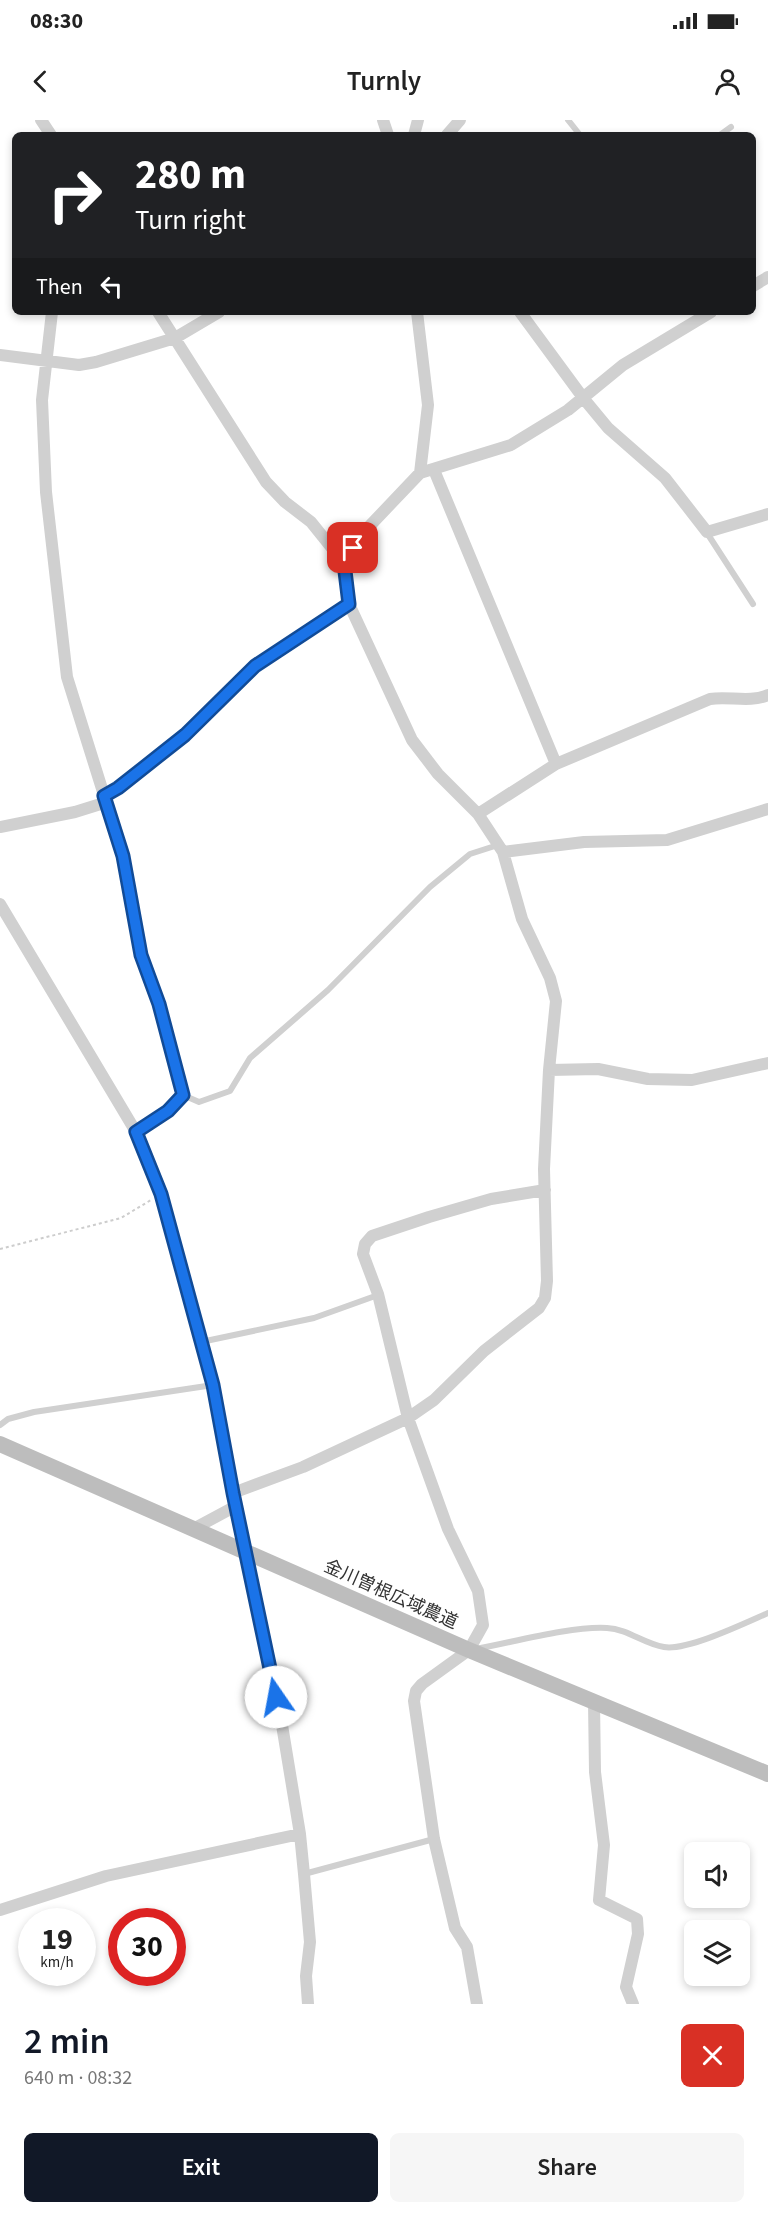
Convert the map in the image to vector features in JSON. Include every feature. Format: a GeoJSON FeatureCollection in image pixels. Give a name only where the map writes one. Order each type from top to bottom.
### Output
{"type":"FeatureCollection","features":[{"type":"Feature","properties":{"kind":"street"},"geometry":{"type":"LineString","coordinates":[[450,132],[460,120]]}},
{"type":"Feature","properties":{"kind":"street"},"geometry":{"type":"LineString","coordinates":[[52,315],[42,400],[46,492],[66,677],[123,856],[141,955],[159,1004],[183,1095],[168,1111],[136,1132]]}},
{"type":"Feature","properties":{"kind":"street"},"geometry":{"type":"LineString","coordinates":[[160,315],[266,482],[285,502],[311,522],[344,563],[349,604],[412,740],[438,774],[478,814],[500,849],[522,919],[550,978],[556,1001],[549,1070],[545,1190],[547,1281],[545,1298],[539,1308],[484,1351],[434,1400],[408,1418],[303,1467],[233,1493]]}},
{"type":"Feature","properties":{"kind":"street"},"geometry":{"type":"LineString","coordinates":[[0,355],[79,365],[96,362],[175,338],[214,315]]}},
{"type":"Feature","properties":{"kind":"street"},"geometry":{"type":"LineString","coordinates":[[417,315],[428,405],[420,473]]}},
{"type":"Feature","properties":{"kind":"street"},"geometry":{"type":"LineString","coordinates":[[522,315],[608,428],[666,478],[707,532],[768,514]]}},
{"type":"Feature","properties":{"kind":"street"},"geometry":{"type":"LineString","coordinates":[[344,563],[362,534],[420,473],[511,445],[584,399],[623,365],[706,315]]}},
{"type":"Feature","properties":{"kind":"street"},"geometry":{"type":"LineString","coordinates":[[434,470],[556,764]]}},
{"type":"Feature","properties":{"kind":"street"},"geometry":{"type":"LineString","coordinates":[[0,827],[75,812],[105,799],[185,735],[255,666],[349,604]]}},
{"type":"Feature","properties":{"kind":"street"},"geometry":{"type":"LineString","coordinates":[[478,814],[556,764],[710,699],[721,697],[744,699],[768,695]]}},
{"type":"Feature","properties":{"kind":"street"},"geometry":{"type":"LineString","coordinates":[[500,849],[584,842],[667,840],[768,809]]}},
{"type":"Feature","properties":{"kind":"street"},"geometry":{"type":"LineString","coordinates":[[0,904],[136,1132],[161,1194],[213,1385],[233,1493],[281,1719],[300,1834],[304,1874],[310,1942],[306,1976],[308,2004]]}},
{"type":"Feature","properties":{"kind":"street"},"geometry":{"type":"LineString","coordinates":[[549,1070],[598,1069],[648,1079],[692,1080],[768,1063]]}},
{"type":"Feature","properties":{"kind":"street"},"geometry":{"type":"LineString","coordinates":[[477,2004],[466,1947],[455,1928],[434,1839],[414,1701],[416,1691],[422,1684],[469,1650],[483,1625],[478,1591],[448,1529],[408,1418],[378,1294],[363,1254],[365,1244],[372,1236],[491,1199],[545,1190]]}},
{"type":"Feature","properties":{"kind":"street","name":"金川曽根広域農道"},"geometry":{"type":"LineString","coordinates":[[0,1444],[469,1650],[768,1774]]}},
{"type":"Feature","properties":{"kind":"street"},"geometry":{"type":"LineString","coordinates":[[195,1528],[236,1506]]}},
{"type":"Feature","properties":{"kind":"street"},"geometry":{"type":"LineString","coordinates":[[594,1702],[595,1772],[604,1845],[599,1900],[637,1919],[638,1934],[626,1987],[633,2004]]}},
{"type":"Feature","properties":{"kind":"street"},"geometry":{"type":"LineString","coordinates":[[0,1910],[106,1876],[300,1834]]}},
{"type":"Feature","properties":{"kind":"lane"},"geometry":{"type":"LineString","coordinates":[[568,120],[578,132]]}},
{"type":"Feature","properties":{"kind":"lane"},"geometry":{"type":"LineString","coordinates":[[724,132],[731,127]]}},
{"type":"Feature","properties":{"kind":"lane"},"geometry":{"type":"LineString","coordinates":[[707,532],[753,604]]}},
{"type":"Feature","properties":{"kind":"lane"},"geometry":{"type":"LineString","coordinates":[[183,1095],[199,1102],[230,1091],[250,1058],[328,990],[430,887],[470,854],[500,849]]}},
{"type":"Feature","properties":{"kind":"lane"},"geometry":{"type":"LineString","coordinates":[[201,1342],[314,1318],[378,1294]]}},
{"type":"Feature","properties":{"kind":"lane"},"geometry":{"type":"LineString","coordinates":[[0,1425],[8,1419],[34,1412],[213,1385]]}},
{"type":"Feature","properties":{"kind":"lane"},"geometry":{"type":"LineString","coordinates":[[469,1650],[582,1629],[608,1628],[623,1630],[666,1648],[715,1636],[768,1613]]}},
{"type":"Feature","properties":{"kind":"lane"},"geometry":{"type":"LineString","coordinates":[[304,1874],[434,1839]]}},
{"type":"Feature","properties":{"kind":"path"},"geometry":{"type":"LineString","coordinates":[[0,1249],[121,1218],[161,1194]]}},
{"type":"Feature","properties":{"kind":"route"},"geometry":{"type":"LineString","coordinates":[[276,1697],[213,1385],[161,1194],[136,1132],[168,1111],[183,1095],[159,1004],[141,955],[123,856],[104,796],[118,788],[185,735],[255,666],[349,604],[344,563],[353,548]]}}]}
